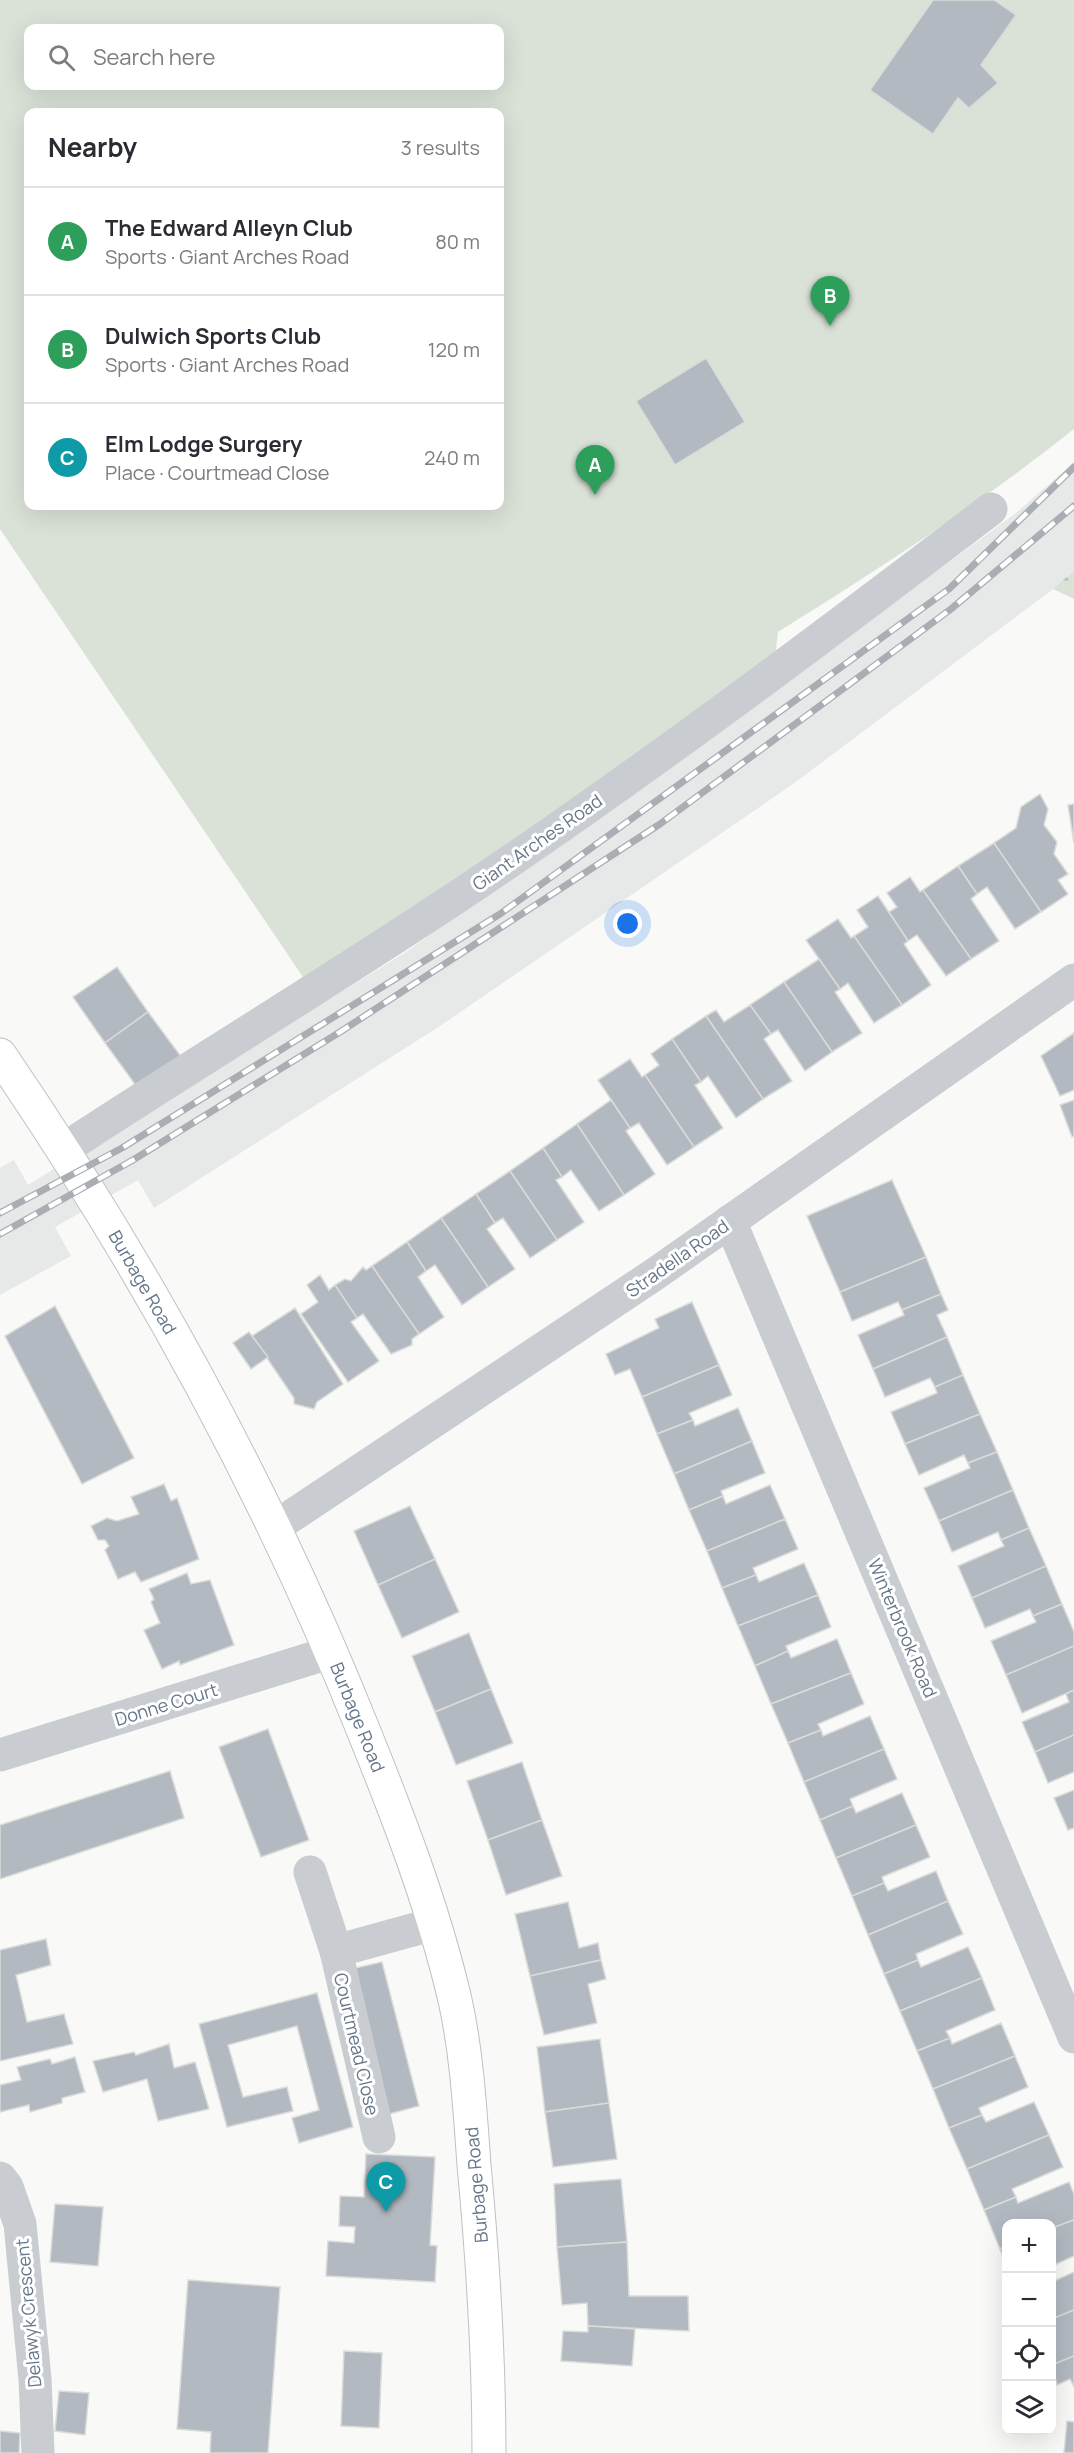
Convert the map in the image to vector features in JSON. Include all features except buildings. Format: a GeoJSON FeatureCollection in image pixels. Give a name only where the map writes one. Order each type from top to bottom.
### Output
{"type":"FeatureCollection","features":[{"type":"Feature","properties":{"kind":"street","name":"Giant Arches Road"},"geometry":{"type":"LineString","coordinates":[[64,1149],[324,985],[602,797],[786,666],[991,509]]}},
{"type":"Feature","properties":{"kind":"street","name":"Stradella Road"},"geometry":{"type":"LineString","coordinates":[[274,1527],[645,1280],[1074,980]]}},
{"type":"Feature","properties":{"kind":"street","name":"Burbage Road"},"geometry":{"type":"LineString","coordinates":[[0,1055],[64,1149],[120,1241],[228,1434],[332,1652],[401,1825],[434,1924],[456,2005],[468,2089],[486,2316],[489,2453]]}},
{"type":"Feature","properties":{"kind":"street","name":"Winterbrook Road"},"geometry":{"type":"LineString","coordinates":[[730,1221],[1074,2037]]}},
{"type":"Feature","properties":{"kind":"street","name":"Donne Court"},"geometry":{"type":"LineString","coordinates":[[0,1755],[332,1652]]}},
{"type":"Feature","properties":{"kind":"street","name":"Courtmead Close"},"geometry":{"type":"LineString","coordinates":[[310,1872],[336,1951],[379,2137]]}},
{"type":"Feature","properties":{"kind":"street","name":"Courtmead Close"},"geometry":{"type":"LineString","coordinates":[[336,1951],[434,1924]]}},
{"type":"Feature","properties":{"kind":"street","name":"Delawyk Crescent"},"geometry":{"type":"LineString","coordinates":[[0,2178],[8,2187],[20,2224],[35,2379],[38,2453]]}},
{"type":"Feature","properties":{"kind":"shaded area"},"geometry":{"type":"Polygon","coordinates":[[[1074,462],[1074,571],[1053,589],[793,784],[440,1026],[154,1208],[138,1180],[55,1227],[71,1256],[0,1295],[0,1168],[14,1160],[28,1185],[406,952],[817,659],[1016,513],[1074,462]]]}},
{"type":"Feature","properties":{"kind":"green space"},"geometry":{"type":"Polygon","coordinates":[[[0,0],[1074,0],[1074,429],[966,509],[778,632],[775,657],[666,737],[305,980],[0,529],[0,0]]]}},
{"type":"Feature","properties":{"kind":"green space"},"geometry":{"type":"Polygon","coordinates":[[[1074,571],[1074,599],[1053,589],[1074,571]]]}},
{"type":"Feature","properties":{"kind":"railway"},"geometry":{"type":"LineString","coordinates":[[0,1213],[122,1148],[500,914],[949,589],[1074,467]]}},
{"type":"Feature","properties":{"kind":"railway"},"geometry":{"type":"LineString","coordinates":[[0,1234],[133,1160],[340,1032],[660,824],[951,609],[1074,506]]}},
{"type":"Feature","properties":{"kind":"place","name":"Dulwich Sports Club"},"geometry":{"type":"Point","coordinates":[830,326]}},
{"type":"Feature","properties":{"kind":"place","name":"The Edward Alleyn Club"},"geometry":{"type":"Point","coordinates":[595,495]}},
{"type":"Feature","properties":{"kind":"place","name":"Elm Lodge Surgery"},"geometry":{"type":"Point","coordinates":[386,2212]}}]}
